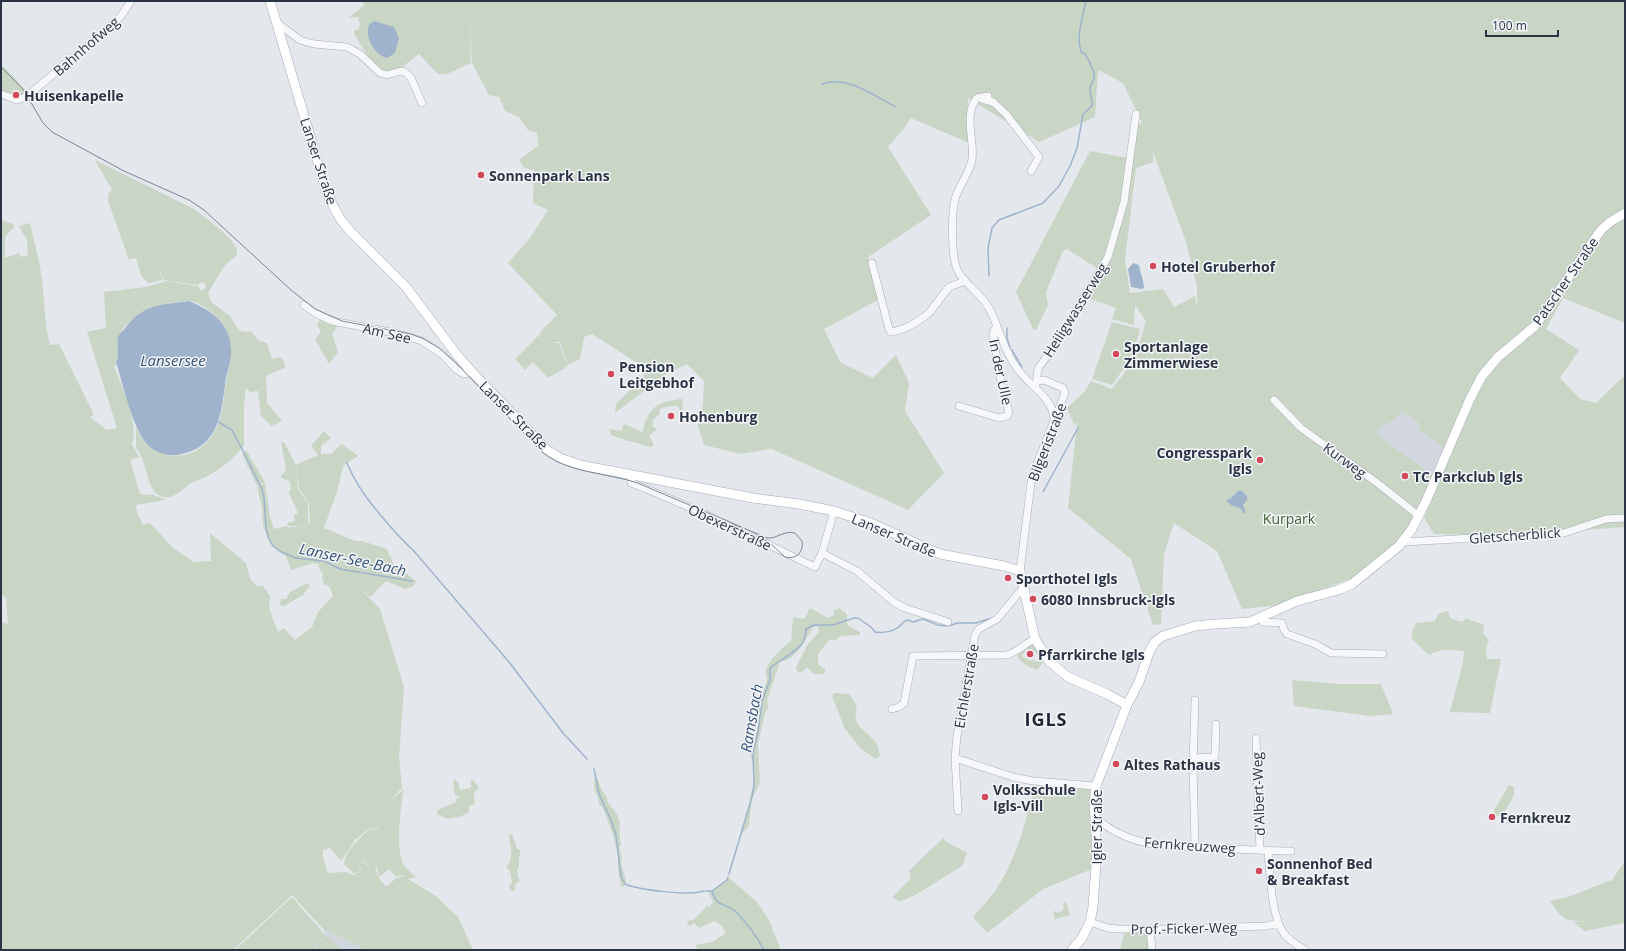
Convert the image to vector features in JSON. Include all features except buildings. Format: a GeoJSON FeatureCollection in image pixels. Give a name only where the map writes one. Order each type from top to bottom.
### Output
{"type":"FeatureCollection","features":[{"type":"Feature","properties":{"kind":"main road","name":"Lanser Straße"},"geometry":{"type":"LineString","coordinates":[[270,1],[326,190],[336,212],[351,232],[406,286],[457,355],[468,373],[547,450],[560,458],[580,465],[631,479],[834,511],[871,523],[940,554],[1004,566],[1020,571]]}},
{"type":"Feature","properties":{"kind":"main road","name":"Patscher Straße"},"geometry":{"type":"LineString","coordinates":[[1126,705],[1139,682],[1150,650],[1160,637],[1203,625],[1238,624],[1250,622],[1260,619],[1298,601],[1333,592],[1347,586],[1369,571],[1403,542],[1419,516],[1470,399],[1485,372],[1498,357],[1535,326],[1602,230],[1610,222],[1625,213]]}},
{"type":"Feature","properties":{"kind":"main road"},"geometry":{"type":"LineString","coordinates":[[1020,571],[1035,639],[1049,661],[1070,678],[1107,694],[1126,705]]}},
{"type":"Feature","properties":{"kind":"main road","name":"Igler Straße"},"geometry":{"type":"LineString","coordinates":[[1072,950],[1082,938],[1090,922],[1096,864],[1096,818],[1094,802],[1096,786],[1126,705]]}},
{"type":"Feature","properties":{"kind":"street","name":"Bahnhofweg"},"geometry":{"type":"LineString","coordinates":[[2,97],[18,100],[26,97],[91,44],[118,19],[130,1]]}},
{"type":"Feature","properties":{"kind":"street"},"geometry":{"type":"LineString","coordinates":[[276,22],[300,40],[314,44],[346,47],[360,54],[380,73],[387,75],[401,71],[405,72],[411,78],[422,103]]}},
{"type":"Feature","properties":{"kind":"street"},"geometry":{"type":"LineString","coordinates":[[977,98],[988,96]]}},
{"type":"Feature","properties":{"kind":"street"},"geometry":{"type":"LineString","coordinates":[[977,98],[996,104],[1006,114],[1039,157],[1032,171]]}},
{"type":"Feature","properties":{"kind":"street"},"geometry":{"type":"LineString","coordinates":[[977,98],[970,112],[972,160],[967,175],[956,198],[954,209],[955,263],[958,272],[988,306],[1007,351],[1015,365],[1025,378],[1036,384],[1053,411],[1054,418]]}},
{"type":"Feature","properties":{"kind":"street","name":"Heiligwasserweg"},"geometry":{"type":"LineString","coordinates":[[1036,384],[1037,370],[1054,347],[1108,257],[1124,202],[1136,114]]}},
{"type":"Feature","properties":{"kind":"street"},"geometry":{"type":"LineString","coordinates":[[872,263],[891,332],[902,331],[925,317],[929,314],[949,287],[965,281]]}},
{"type":"Feature","properties":{"kind":"street","name":"Am See"},"geometry":{"type":"LineString","coordinates":[[304,305],[317,314],[332,321],[395,333],[422,341],[442,354],[456,368],[468,373]]}},
{"type":"Feature","properties":{"kind":"street","name":"In der Ulle"},"geometry":{"type":"LineString","coordinates":[[959,406],[999,418],[1007,416],[1009,413],[999,373],[993,334],[997,327]]}},
{"type":"Feature","properties":{"kind":"street","name":"Bilgeristraße"},"geometry":{"type":"LineString","coordinates":[[1020,571],[1029,489],[1054,418],[1065,393],[1063,388],[1044,380],[1036,384]]}},
{"type":"Feature","properties":{"kind":"street","name":"Kurweg"},"geometry":{"type":"LineString","coordinates":[[1274,400],[1300,428],[1376,482],[1419,516]]}},
{"type":"Feature","properties":{"kind":"street","name":"Obexerstraße"},"geometry":{"type":"LineString","coordinates":[[631,479],[726,523],[815,567],[822,553],[834,511]]}},
{"type":"Feature","properties":{"kind":"street","name":"Gletscherblick"},"geometry":{"type":"LineString","coordinates":[[1403,542],[1564,533],[1606,519],[1625,518]]}},
{"type":"Feature","properties":{"kind":"street"},"geometry":{"type":"LineString","coordinates":[[822,553],[857,571],[895,603],[904,608],[948,622]]}},
{"type":"Feature","properties":{"kind":"street","name":"Eichlerstraße"},"geometry":{"type":"LineString","coordinates":[[958,810],[955,758],[959,725],[975,635],[979,629],[997,619],[1023,588]]}},
{"type":"Feature","properties":{"kind":"street","name":"Patscher Straße"},"geometry":{"type":"LineString","coordinates":[[1260,619],[1263,622],[1282,623],[1287,634],[1315,644],[1331,653],[1383,654]]}},
{"type":"Feature","properties":{"kind":"street"},"geometry":{"type":"LineString","coordinates":[[892,709],[899,707],[904,703],[913,656],[991,656],[1011,654],[1035,639]]}},
{"type":"Feature","properties":{"kind":"street"},"geometry":{"type":"LineString","coordinates":[[1195,700],[1195,847]]}},
{"type":"Feature","properties":{"kind":"street"},"geometry":{"type":"LineString","coordinates":[[1194,758],[1215,757],[1216,724]]}},
{"type":"Feature","properties":{"kind":"street","name":"d'Albert-Weg"},"geometry":{"type":"LineString","coordinates":[[1256,738],[1260,850]]}},
{"type":"Feature","properties":{"kind":"street"},"geometry":{"type":"LineString","coordinates":[[955,758],[1012,777],[1033,781],[1096,786]]}},
{"type":"Feature","properties":{"kind":"street","name":"Fernkreuzweg"},"geometry":{"type":"LineString","coordinates":[[1096,818],[1112,831],[1138,841],[1155,845],[1291,851]]}},
{"type":"Feature","properties":{"kind":"street"},"geometry":{"type":"LineString","coordinates":[[1268,851],[1273,897],[1278,924],[1286,936],[1305,950]]}},
{"type":"Feature","properties":{"kind":"street","name":"Prof.-Ficker-Weg"},"geometry":{"type":"LineString","coordinates":[[1090,922],[1108,928],[1150,929],[1267,926],[1278,924]]}},
{"type":"Feature","properties":{"kind":"street"},"geometry":{"type":"LineString","coordinates":[[1150,929],[1152,950]]}},
{"type":"Feature","properties":{"kind":"shaded area"},"geometry":{"type":"Polygon","coordinates":[[[1402,412],[1419,423],[1419,430],[1446,449],[1434,476],[1376,434],[1381,426],[1392,421],[1402,412]]]}},
{"type":"Feature","properties":{"kind":"shaded area"},"geometry":{"type":"Polygon","coordinates":[[[324,930],[358,945],[362,950],[313,950],[325,935],[324,930]]]}},
{"type":"Feature","properties":{"kind":"green space","name":"Kurpark"},"geometry":{"type":"Polygon","coordinates":[[[362,1],[1625,1],[1625,323],[1563,298],[1546,329],[1579,350],[1560,378],[1580,399],[1596,403],[1625,375],[1625,527],[1506,534],[1434,534],[1424,518],[1451,453],[1419,430],[1419,423],[1402,412],[1392,421],[1381,426],[1376,434],[1434,476],[1406,531],[1388,550],[1353,578],[1279,605],[1242,609],[1217,551],[1174,523],[1164,554],[1161,624],[1153,625],[1131,559],[1068,508],[1077,423],[1074,424],[1067,408],[1085,391],[1091,381],[1112,389],[1135,359],[1146,321],[1135,305],[1134,325],[1112,319],[1116,308],[1088,298],[1109,261],[1136,127],[1142,122],[1123,83],[1098,70],[1095,117],[1039,142],[968,98],[969,143],[911,118],[888,147],[931,215],[868,257],[878,300],[824,329],[841,363],[873,378],[896,355],[909,383],[905,411],[944,473],[908,510],[772,449],[741,454],[704,445],[698,426],[703,405],[704,381],[687,364],[665,375],[615,413],[616,404],[644,376],[642,366],[592,334],[584,337],[580,359],[568,365],[560,342],[548,343],[559,343],[568,366],[548,378],[533,362],[525,370],[515,359],[540,334],[543,344],[540,332],[557,315],[508,263],[530,238],[548,210],[533,203],[534,170],[524,168],[519,160],[538,146],[537,133],[528,130],[519,117],[505,111],[499,97],[489,95],[472,63],[469,9],[471,63],[447,74],[438,74],[419,54],[402,67],[388,73],[372,61],[354,33],[354,31],[359,29],[360,24],[358,17],[348,18],[365,5],[362,1]],[[1153,152],[1153,162],[1136,168],[1125,260],[1130,293],[1163,289],[1174,307],[1195,296],[1197,308],[1197,286],[1186,242],[1153,152]]]}},
{"type":"Feature","properties":{"kind":"green space"},"geometry":{"type":"Polygon","coordinates":[[[1,65],[15,78],[27,93],[22,97],[1,97],[1,65]]]}},
{"type":"Feature","properties":{"kind":"green space"},"geometry":{"type":"Polygon","coordinates":[[[1090,151],[1128,158],[1125,190],[1104,261],[1098,269],[1067,249],[1063,251],[1046,292],[1048,305],[1036,330],[1033,329],[1016,292],[1090,151]]]}},
{"type":"Feature","properties":{"kind":"green space"},"geometry":{"type":"Polygon","coordinates":[[[95,160],[192,208],[209,220],[232,241],[236,247],[237,255],[225,265],[208,293],[211,302],[230,316],[240,332],[242,330],[244,332],[251,331],[258,340],[267,343],[272,359],[281,357],[286,367],[266,376],[267,403],[282,421],[271,426],[261,416],[258,391],[250,392],[246,388],[244,404],[244,446],[229,462],[216,471],[191,483],[175,495],[170,497],[161,496],[152,488],[140,453],[136,448],[136,427],[149,445],[168,455],[178,456],[188,454],[207,442],[218,424],[222,409],[231,346],[226,328],[210,311],[192,301],[175,302],[149,308],[127,324],[118,338],[118,355],[116,365],[114,366],[129,405],[134,435],[132,444],[139,457],[130,460],[140,494],[154,495],[166,500],[136,505],[137,513],[143,525],[150,523],[173,548],[194,562],[211,561],[210,533],[246,563],[250,579],[257,586],[263,586],[270,596],[269,608],[278,632],[284,628],[295,640],[312,627],[318,612],[333,596],[329,586],[324,584],[322,578],[325,578],[322,577],[323,574],[318,566],[320,564],[313,563],[291,570],[286,556],[271,544],[263,526],[262,507],[257,487],[265,483],[270,517],[274,529],[287,526],[291,531],[289,527],[308,526],[288,526],[287,523],[295,521],[294,515],[298,513],[289,493],[291,489],[290,482],[280,477],[286,470],[281,441],[285,443],[296,465],[318,455],[311,446],[324,431],[331,438],[321,446],[321,454],[331,454],[342,444],[358,456],[343,466],[337,492],[324,528],[355,541],[362,541],[387,549],[393,563],[416,581],[414,586],[405,589],[386,581],[370,597],[358,586],[380,609],[404,687],[399,757],[402,788],[387,803],[404,789],[400,825],[400,855],[405,866],[416,877],[408,879],[436,896],[458,917],[473,950],[362,950],[358,945],[324,930],[292,895],[233,950],[1,950],[1,622],[8,624],[6,598],[1,594],[1,220],[13,224],[14,227],[5,237],[5,258],[19,253],[21,257],[28,255],[27,240],[19,226],[30,223],[41,274],[50,345],[59,344],[94,415],[90,417],[107,430],[117,428],[87,332],[106,328],[104,292],[146,287],[167,281],[195,286],[198,285],[201,291],[206,287],[204,282],[195,285],[164,280],[156,266],[163,280],[148,283],[141,275],[136,258],[129,260],[108,201],[108,194],[112,190],[95,160]],[[296,465],[298,489],[308,504],[308,525],[310,521],[309,504],[299,488],[296,465]],[[382,824],[375,829],[371,827],[355,840],[341,861],[330,848],[323,850],[323,857],[328,873],[345,872],[354,875],[361,870],[359,863],[360,870],[354,874],[344,864],[345,859],[354,844],[362,836],[371,828],[375,830],[382,824]],[[380,866],[375,868],[378,877],[386,887],[395,879],[403,876],[405,877],[403,875],[396,877],[389,869],[379,877],[377,868],[380,866]]]}},
{"type":"Feature","properties":{"kind":"green space"},"geometry":{"type":"Polygon","coordinates":[[[322,318],[339,324],[332,334],[338,352],[329,364],[315,339],[321,332],[317,324],[322,318]]]}},
{"type":"Feature","properties":{"kind":"green space","name":"Sportanlage Zimmerwiese"},"geometry":{"type":"Polygon","coordinates":[[[1112,322],[1140,329],[1132,357],[1112,385],[1092,379],[1112,322]]]}},
{"type":"Feature","properties":{"kind":"green space"},"geometry":{"type":"Polygon","coordinates":[[[682,399],[683,408],[681,412],[678,406],[669,406],[659,409],[660,413],[653,420],[653,426],[657,430],[649,435],[654,445],[651,447],[611,435],[609,429],[621,431],[624,424],[642,432],[648,416],[655,407],[666,402],[682,399]]]}},
{"type":"Feature","properties":{"kind":"green space"},"geometry":{"type":"Polygon","coordinates":[[[246,450],[265,482],[257,486],[242,454],[246,450]]]}},
{"type":"Feature","properties":{"kind":"green space"},"geometry":{"type":"Polygon","coordinates":[[[307,583],[310,586],[303,595],[284,606],[280,605],[281,599],[286,599],[290,592],[307,583]]]}},
{"type":"Feature","properties":{"kind":"green space"},"geometry":{"type":"Polygon","coordinates":[[[810,608],[828,618],[834,615],[834,610],[839,608],[847,614],[847,625],[860,632],[860,635],[841,636],[836,640],[829,640],[818,654],[818,664],[826,670],[824,674],[814,674],[807,667],[802,672],[798,672],[796,667],[808,644],[819,632],[818,626],[813,627],[800,649],[791,658],[780,662],[767,700],[768,708],[765,713],[758,744],[760,783],[752,798],[749,826],[740,836],[742,827],[746,821],[745,814],[750,806],[750,795],[754,787],[753,762],[750,755],[754,748],[753,741],[759,715],[757,701],[758,696],[762,695],[767,679],[766,670],[769,663],[780,650],[791,641],[793,618],[805,618],[810,608]]]}},
{"type":"Feature","properties":{"kind":"green space"},"geometry":{"type":"Polygon","coordinates":[[[1448,611],[1450,618],[1462,622],[1466,618],[1484,625],[1483,633],[1489,640],[1486,648],[1487,659],[1501,659],[1490,713],[1450,712],[1463,662],[1464,651],[1441,650],[1429,655],[1412,639],[1412,632],[1416,623],[1435,621],[1438,614],[1448,611]]]}},
{"type":"Feature","properties":{"kind":"green space"},"geometry":{"type":"Polygon","coordinates":[[[1030,643],[1034,644],[1045,660],[1037,670],[1022,662],[1017,654],[1030,643]],[[1026,649],[1022,656],[1031,661],[1033,659],[1036,662],[1040,657],[1032,650],[1026,649]]]}},
{"type":"Feature","properties":{"kind":"green space"},"geometry":{"type":"Polygon","coordinates":[[[1292,680],[1338,684],[1381,684],[1393,714],[1370,716],[1294,706],[1292,680]]]}},
{"type":"Feature","properties":{"kind":"green space"},"geometry":{"type":"Polygon","coordinates":[[[834,693],[849,694],[857,706],[856,720],[858,724],[870,735],[877,745],[880,755],[876,759],[861,749],[845,729],[832,696],[834,693]]]}},
{"type":"Feature","properties":{"kind":"green space"},"geometry":{"type":"Polygon","coordinates":[[[454,779],[458,782],[460,790],[470,788],[472,786],[470,783],[472,779],[479,787],[474,793],[475,804],[469,806],[469,812],[460,817],[447,819],[437,814],[438,810],[456,802],[456,799],[461,797],[455,795],[453,789],[455,788],[453,784],[454,779]]]}},
{"type":"Feature","properties":{"kind":"green space"},"geometry":{"type":"Polygon","coordinates":[[[598,779],[601,788],[607,797],[608,803],[619,818],[621,846],[619,847],[622,860],[621,863],[626,881],[624,886],[621,886],[618,870],[618,854],[612,832],[603,808],[599,804],[598,796],[595,793],[594,780],[598,779]]]}},
{"type":"Feature","properties":{"kind":"green space"},"geometry":{"type":"Polygon","coordinates":[[[1035,783],[1090,789],[1094,841],[1092,869],[1043,889],[987,933],[973,917],[995,892],[1010,864],[1025,824],[1035,783]]]}},
{"type":"Feature","properties":{"kind":"green space"},"geometry":{"type":"Polygon","coordinates":[[[1509,785],[1514,787],[1514,795],[1503,815],[1494,816],[1493,812],[1509,785]]]}},
{"type":"Feature","properties":{"kind":"green space"},"geometry":{"type":"Polygon","coordinates":[[[512,834],[517,849],[520,850],[519,868],[517,870],[518,878],[520,880],[515,885],[515,891],[511,891],[509,886],[512,882],[510,871],[506,867],[511,856],[509,835],[512,834]]]}},
{"type":"Feature","properties":{"kind":"green space"},"geometry":{"type":"Polygon","coordinates":[[[944,837],[945,841],[967,853],[962,866],[917,894],[899,902],[893,897],[911,878],[909,871],[944,837]]]}},
{"type":"Feature","properties":{"kind":"green space"},"geometry":{"type":"Polygon","coordinates":[[[1625,861],[1625,923],[1585,931],[1573,922],[1587,921],[1573,921],[1561,916],[1550,901],[1568,897],[1612,880],[1625,861]]]}},
{"type":"Feature","properties":{"kind":"green space"},"geometry":{"type":"Polygon","coordinates":[[[729,878],[757,902],[768,918],[781,950],[698,950],[696,945],[712,942],[726,933],[721,925],[714,921],[699,928],[694,923],[690,926],[687,924],[688,921],[693,920],[707,906],[710,907],[713,901],[708,891],[713,891],[729,878]]]}},
{"type":"Feature","properties":{"kind":"green space"},"geometry":{"type":"Polygon","coordinates":[[[292,897],[325,935],[313,950],[235,950],[292,897]]]}},
{"type":"Feature","properties":{"kind":"green space"},"geometry":{"type":"Polygon","coordinates":[[[1066,902],[1070,915],[1055,919],[1053,912],[1056,911],[1056,913],[1063,911],[1063,903],[1066,902]]]}},
{"type":"Feature","properties":{"kind":"green space"},"geometry":{"type":"Polygon","coordinates":[[[1125,929],[1142,930],[1147,934],[1148,950],[1120,950],[1125,929]]]}},
{"type":"Feature","properties":{"kind":"green space"},"geometry":{"type":"Polygon","coordinates":[[[326,936],[341,949],[315,950],[326,936]]]}},
{"type":"Feature","properties":{"kind":"water"},"geometry":{"type":"Polygon","coordinates":[[[374,21],[394,27],[399,38],[395,53],[387,58],[378,54],[369,40],[369,25],[374,21]]]}},
{"type":"Feature","properties":{"kind":"water"},"geometry":{"type":"Polygon","coordinates":[[[1133,263],[1139,265],[1144,285],[1144,288],[1142,289],[1131,287],[1128,269],[1133,263]]]}},
{"type":"Feature","properties":{"kind":"water","name":"Lansersee"},"geometry":{"type":"Polygon","coordinates":[[[189,301],[212,313],[218,318],[227,331],[230,339],[231,356],[220,416],[210,437],[202,445],[191,451],[177,455],[169,455],[156,451],[147,444],[132,416],[116,362],[118,355],[118,337],[133,319],[147,309],[154,306],[189,301]]]}},
{"type":"Feature","properties":{"kind":"water"},"geometry":{"type":"Polygon","coordinates":[[[1238,491],[1242,491],[1247,496],[1247,500],[1243,505],[1246,513],[1244,513],[1240,508],[1231,505],[1226,501],[1238,491]]]}},
{"type":"Feature","properties":{"kind":"waterway","name":"Ramsbach"},"geometry":{"type":"LineString","coordinates":[[989,276],[988,248],[992,228],[999,220],[1043,203],[1059,186],[1070,166],[1077,148],[1083,114],[1092,106],[1090,87],[1094,78],[1094,72],[1085,54],[1082,53],[1079,42],[1080,28],[1086,1]]}},
{"type":"Feature","properties":{"kind":"waterway"},"geometry":{"type":"LineString","coordinates":[[822,84],[832,82],[851,84],[896,107]]}},
{"type":"Feature","properties":{"kind":"waterway","name":"Ramsbach"},"geometry":{"type":"LineString","coordinates":[[1007,328],[1007,338],[1010,347]]}},
{"type":"Feature","properties":{"kind":"waterway","name":"Ramsbach"},"geometry":{"type":"LineString","coordinates":[[1012,350],[1022,367]]}},
{"type":"Feature","properties":{"kind":"waterway","name":"Lanser-See-Bach"},"geometry":{"type":"LineString","coordinates":[[218,422],[232,430],[243,451]]}},
{"type":"Feature","properties":{"kind":"waterway","name":"Ramsbach"},"geometry":{"type":"LineString","coordinates":[[1043,492],[1078,428]]}},
{"type":"Feature","properties":{"kind":"waterway","name":"Lanser-See-Bach"},"geometry":{"type":"LineString","coordinates":[[243,451],[262,489],[266,528],[268,537],[273,546],[281,552],[296,558],[324,561],[340,569],[412,581]]}},
{"type":"Feature","properties":{"kind":"waterway","name":"Lanser-See-Bach"},"geometry":{"type":"LineString","coordinates":[[347,463],[360,489],[376,510],[413,550],[509,662],[563,733],[587,759]]}},
{"type":"Feature","properties":{"kind":"waterway","name":"Ramsbach"},"geometry":{"type":"LineString","coordinates":[[858,618],[871,627],[875,632],[895,629],[907,620],[913,622],[923,619],[938,625],[948,626],[958,623],[976,623],[992,618]]}},
{"type":"Feature","properties":{"kind":"waterway","name":"Ramsbach"},"geometry":{"type":"LineString","coordinates":[[833,625],[858,618]]}},
{"type":"Feature","properties":{"kind":"waterway","name":"Ramsbach"},"geometry":{"type":"LineString","coordinates":[[729,874],[752,797],[754,784],[753,755],[762,701],[770,680],[770,669],[800,646],[804,639],[806,629],[814,625],[832,625]]}},
{"type":"Feature","properties":{"kind":"waterway","name":"Lanser-See-Bach"},"geometry":{"type":"LineString","coordinates":[[594,769],[599,794],[616,835],[621,877],[625,884],[664,892],[687,893],[704,891]]}},
{"type":"Feature","properties":{"kind":"waterway","name":"Ramsbach"},"geometry":{"type":"LineString","coordinates":[[728,877],[727,880],[712,891],[714,897],[719,903],[732,909],[740,916],[752,930],[764,950]]}},
{"type":"Feature","properties":{"kind":"waterway","name":"Ramsbach"},"geometry":{"type":"LineString","coordinates":[[706,891],[712,891]]}},
{"type":"Feature","properties":{"kind":"tram line"},"geometry":{"type":"LineString","coordinates":[[1,67],[23,89],[43,123],[52,132],[124,171],[189,200],[204,210],[291,290],[315,309],[342,321],[411,334],[424,339],[439,348],[457,364],[539,449],[549,457],[574,468],[640,484],[767,538],[791,532],[795,533],[802,541],[802,549],[796,556],[789,558],[785,557],[769,542],[745,531],[728,521]]}},
{"type":"Feature","properties":{"kind":"place","name":"Huisenkapelle"},"geometry":{"type":"Point","coordinates":[16,95]}},
{"type":"Feature","properties":{"kind":"place","name":"Sonnenpark Lans"},"geometry":{"type":"Point","coordinates":[481,175]}},
{"type":"Feature","properties":{"kind":"place","name":"Hotel Gruberhof"},"geometry":{"type":"Point","coordinates":[1153,266]}},
{"type":"Feature","properties":{"kind":"place","name":"Sportanlage Zimmerwiese"},"geometry":{"type":"Point","coordinates":[1116,354]}},
{"type":"Feature","properties":{"kind":"place","name":"Pension Leitgebhof"},"geometry":{"type":"Point","coordinates":[611,374]}},
{"type":"Feature","properties":{"kind":"place","name":"Hohenburg"},"geometry":{"type":"Point","coordinates":[671,416]}},
{"type":"Feature","properties":{"kind":"place","name":"Congresspark Igls"},"geometry":{"type":"Point","coordinates":[1260,460]}},
{"type":"Feature","properties":{"kind":"place","name":"TC Parkclub Igls"},"geometry":{"type":"Point","coordinates":[1405,476]}},
{"type":"Feature","properties":{"kind":"place","name":"Sporthotel Igls"},"geometry":{"type":"Point","coordinates":[1008,578]}},
{"type":"Feature","properties":{"kind":"place","name":"6080 Innsbruck-Igls"},"geometry":{"type":"Point","coordinates":[1033,599]}},
{"type":"Feature","properties":{"kind":"place","name":"Pfarrkirche Igls"},"geometry":{"type":"Point","coordinates":[1030,654]}},
{"type":"Feature","properties":{"kind":"place","name":"Altes Rathaus"},"geometry":{"type":"Point","coordinates":[1116,764]}},
{"type":"Feature","properties":{"kind":"place","name":"Volksschule Igls-Vill"},"geometry":{"type":"Point","coordinates":[985,797]}},
{"type":"Feature","properties":{"kind":"place","name":"Fernkreuz"},"geometry":{"type":"Point","coordinates":[1492,817]}},
{"type":"Feature","properties":{"kind":"place","name":"Sonnenhof Bed & Breakfast"},"geometry":{"type":"Point","coordinates":[1259,871]}},
{"type":"Feature","properties":{"kind":"district","name":"IGLS"},"geometry":{"type":"Point","coordinates":[1046,719]}}]}
